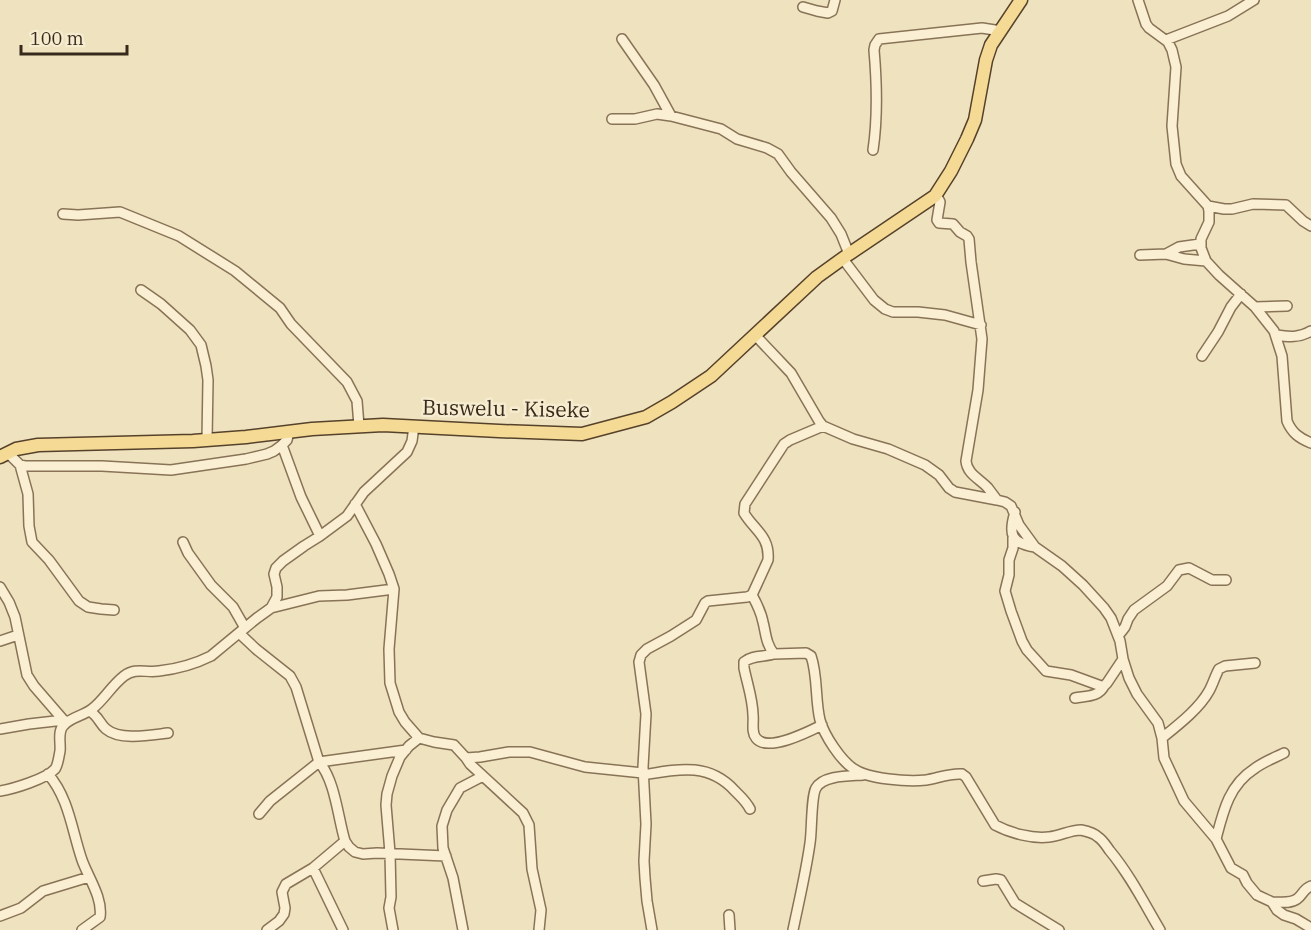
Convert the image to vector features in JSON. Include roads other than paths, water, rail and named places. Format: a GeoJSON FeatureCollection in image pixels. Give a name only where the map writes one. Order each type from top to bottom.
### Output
{"type":"FeatureCollection","features":[{"type":"Feature","properties":{"kind":"main road","name":"Buswelu - Kiseke"},"geometry":{"type":"LineString","coordinates":[[4,455],[16,449],[38,445],[207,440],[382,424],[582,434],[646,417],[711,376],[817,277],[934,196],[951,171],[975,120],[991,45],[1021,0]]}},
{"type":"Feature","properties":{"kind":"street"},"geometry":{"type":"LineString","coordinates":[[803,7],[828,13],[832,11],[835,0]]}},
{"type":"Feature","properties":{"kind":"street"},"geometry":{"type":"LineString","coordinates":[[1138,0],[1146,24],[1166,40],[1172,50],[1176,67],[1172,126],[1176,164],[1181,176],[1208,206],[1232,209],[1253,204],[1286,205],[1311,226]]}},
{"type":"Feature","properties":{"kind":"street"},"geometry":{"type":"LineString","coordinates":[[1166,40],[1228,16],[1254,0]]}},
{"type":"Feature","properties":{"kind":"street"},"geometry":{"type":"LineString","coordinates":[[873,150],[877,114],[874,50],[879,39],[982,28],[1001,31]]}},
{"type":"Feature","properties":{"kind":"street"},"geometry":{"type":"LineString","coordinates":[[622,39],[654,85],[671,116]]}},
{"type":"Feature","properties":{"kind":"street"},"geometry":{"type":"LineString","coordinates":[[612,120],[636,119],[657,114],[671,116],[721,129],[737,139],[767,148],[778,154],[842,234],[846,256],[874,300],[893,312],[945,315],[981,325]]}},
{"type":"Feature","properties":{"kind":"street"},"geometry":{"type":"LineString","coordinates":[[934,196],[940,202],[937,220],[939,223],[953,224],[968,237],[982,339],[978,390],[966,466],[998,500]]}},
{"type":"Feature","properties":{"kind":"street"},"geometry":{"type":"LineString","coordinates":[[1208,206],[1209,222],[1200,244],[1202,253],[1206,261],[1256,307],[1276,335],[1282,356],[1287,421],[1294,434],[1311,443]]}},
{"type":"Feature","properties":{"kind":"street"},"geometry":{"type":"LineString","coordinates":[[63,214],[120,212],[179,236],[236,271],[280,308],[291,324],[346,382],[357,401],[359,426]]}},
{"type":"Feature","properties":{"kind":"street"},"geometry":{"type":"LineString","coordinates":[[1166,254],[1179,247],[1200,244]]}},
{"type":"Feature","properties":{"kind":"street"},"geometry":{"type":"LineString","coordinates":[[1140,255],[1166,254],[1184,259],[1206,261]]}},
{"type":"Feature","properties":{"kind":"street"},"geometry":{"type":"LineString","coordinates":[[141,290],[161,304],[190,330],[201,345],[208,380],[207,440]]}},
{"type":"Feature","properties":{"kind":"street"},"geometry":{"type":"LineString","coordinates":[[1202,356],[1240,294]]}},
{"type":"Feature","properties":{"kind":"street"},"geometry":{"type":"LineString","coordinates":[[1256,307],[1287,306]]}},
{"type":"Feature","properties":{"kind":"street"},"geometry":{"type":"LineString","coordinates":[[1276,335],[1297,337],[1311,331]]}},
{"type":"Feature","properties":{"kind":"street"},"geometry":{"type":"LineString","coordinates":[[755,336],[780,359],[791,373],[819,422],[824,426],[925,465],[939,475],[955,492],[998,500],[1011,506],[1019,525],[1035,547],[1062,566],[1096,599],[1111,618],[1120,641],[1129,678],[1137,694],[1158,723],[1164,758],[1184,801],[1209,829],[1231,868],[1243,875],[1257,895],[1272,902],[1296,900],[1305,888],[1311,886]]}},
{"type":"Feature","properties":{"kind":"street"},"geometry":{"type":"LineString","coordinates":[[271,608],[277,597],[274,574],[276,568],[347,516],[364,492],[407,452],[412,441],[414,426]]}},
{"type":"Feature","properties":{"kind":"street"},"geometry":{"type":"LineString","coordinates":[[652,930],[644,861],[646,824],[643,774],[646,714],[639,662],[641,655],[647,649],[696,620],[708,601],[752,595],[768,560],[768,555],[761,534],[744,513],[745,504],[784,444],[824,426]]}},
{"type":"Feature","properties":{"kind":"street"},"geometry":{"type":"LineString","coordinates":[[4,455],[25,466],[102,466],[171,470],[246,459],[274,452],[287,440],[290,432]]}},
{"type":"Feature","properties":{"kind":"street"},"geometry":{"type":"LineString","coordinates":[[282,445],[301,497],[320,536]]}},
{"type":"Feature","properties":{"kind":"street"},"geometry":{"type":"LineString","coordinates":[[20,465],[28,494],[32,542],[49,560],[79,601],[88,607],[114,610]]}},
{"type":"Feature","properties":{"kind":"street"},"geometry":{"type":"LineString","coordinates":[[355,504],[376,544],[394,589],[389,649],[390,683],[399,712],[419,738],[454,745],[470,764],[523,813],[529,825],[532,869],[541,910],[539,930]]}},
{"type":"Feature","properties":{"kind":"street"},"geometry":{"type":"LineString","coordinates":[[1015,512],[1011,531],[1013,537],[1018,543],[1035,547]]}},
{"type":"Feature","properties":{"kind":"street"},"geometry":{"type":"LineString","coordinates":[[1013,537],[1005,591],[1027,650],[1046,670],[1071,675],[1104,686]]}},
{"type":"Feature","properties":{"kind":"street"},"geometry":{"type":"LineString","coordinates":[[183,542],[188,553],[211,585],[233,607],[242,630],[256,649],[290,676],[296,687],[318,762],[331,786],[345,841],[349,847],[363,854],[446,856]]}},
{"type":"Feature","properties":{"kind":"street"},"geometry":{"type":"LineString","coordinates":[[1118,636],[1134,610],[1167,586],[1179,570],[1189,568],[1212,580],[1226,580]]}},
{"type":"Feature","properties":{"kind":"street"},"geometry":{"type":"LineString","coordinates":[[0,588],[12,610],[27,675],[34,687],[65,722]]}},
{"type":"Feature","properties":{"kind":"street"},"geometry":{"type":"LineString","coordinates":[[0,729],[29,724],[65,722],[89,711],[98,704],[129,672],[158,671],[192,664],[211,656],[271,608],[319,596],[394,589]]}},
{"type":"Feature","properties":{"kind":"street"},"geometry":{"type":"LineString","coordinates":[[752,595],[758,605],[766,641],[774,654]]}},
{"type":"Feature","properties":{"kind":"street"},"geometry":{"type":"LineString","coordinates":[[0,641],[18,635]]}},
{"type":"Feature","properties":{"kind":"street"},"geometry":{"type":"LineString","coordinates":[[822,725],[805,734],[784,740],[766,742],[756,739],[744,662],[747,659],[774,654],[806,653],[811,656],[818,709],[825,732],[844,761],[865,775]]}},
{"type":"Feature","properties":{"kind":"street"},"geometry":{"type":"LineString","coordinates":[[1075,698],[1099,693],[1123,659]]}},
{"type":"Feature","properties":{"kind":"street"},"geometry":{"type":"LineString","coordinates":[[1162,738],[1205,698],[1219,669],[1225,666],[1255,663]]}},
{"type":"Feature","properties":{"kind":"street"},"geometry":{"type":"LineString","coordinates":[[89,711],[107,730],[118,734],[143,736],[168,733]]}},
{"type":"Feature","properties":{"kind":"street"},"geometry":{"type":"LineString","coordinates":[[0,791],[12,789],[55,769],[60,751],[60,730],[65,722]]}},
{"type":"Feature","properties":{"kind":"street"},"geometry":{"type":"LineString","coordinates":[[393,930],[389,908],[391,897],[387,794],[400,757],[419,738]]}},
{"type":"Feature","properties":{"kind":"street"},"geometry":{"type":"LineString","coordinates":[[259,814],[270,801],[318,762],[405,750]]}},
{"type":"Feature","properties":{"kind":"street"},"geometry":{"type":"LineString","coordinates":[[466,758],[508,752],[530,752],[585,767],[643,774],[690,769],[715,775],[729,784],[750,809]]}},
{"type":"Feature","properties":{"kind":"street"},"geometry":{"type":"LineString","coordinates":[[1216,839],[1228,797],[1255,768],[1284,753]]}},
{"type":"Feature","properties":{"kind":"street"},"geometry":{"type":"LineString","coordinates":[[793,930],[810,842],[813,795],[816,787],[833,777],[865,775],[906,781],[959,773],[966,777],[995,825],[1001,828],[1041,837],[1082,830],[1098,837],[1133,883],[1160,930]]}},
{"type":"Feature","properties":{"kind":"street"},"geometry":{"type":"LineString","coordinates":[[48,774],[65,804],[83,863],[100,907],[100,917],[82,930]]}},
{"type":"Feature","properties":{"kind":"street"},"geometry":{"type":"LineString","coordinates":[[463,930],[456,891],[443,849],[442,826],[447,810],[460,788],[483,776]]}},
{"type":"Feature","properties":{"kind":"street"},"geometry":{"type":"LineString","coordinates":[[1209,829],[1220,825]]}},
{"type":"Feature","properties":{"kind":"street"},"geometry":{"type":"LineString","coordinates":[[267,930],[284,914],[282,892],[286,884],[313,868],[345,841]]}},
{"type":"Feature","properties":{"kind":"street"},"geometry":{"type":"LineString","coordinates":[[313,868],[343,930]]}},
{"type":"Feature","properties":{"kind":"street"},"geometry":{"type":"LineString","coordinates":[[0,916],[21,908],[43,891],[89,877]]}},
{"type":"Feature","properties":{"kind":"street"},"geometry":{"type":"LineString","coordinates":[[983,881],[1000,880],[1015,903],[1059,930]]}},
{"type":"Feature","properties":{"kind":"street"},"geometry":{"type":"LineString","coordinates":[[1272,902],[1284,915],[1311,928]]}},
{"type":"Feature","properties":{"kind":"street"},"geometry":{"type":"LineString","coordinates":[[729,915],[730,930]]}}]}
